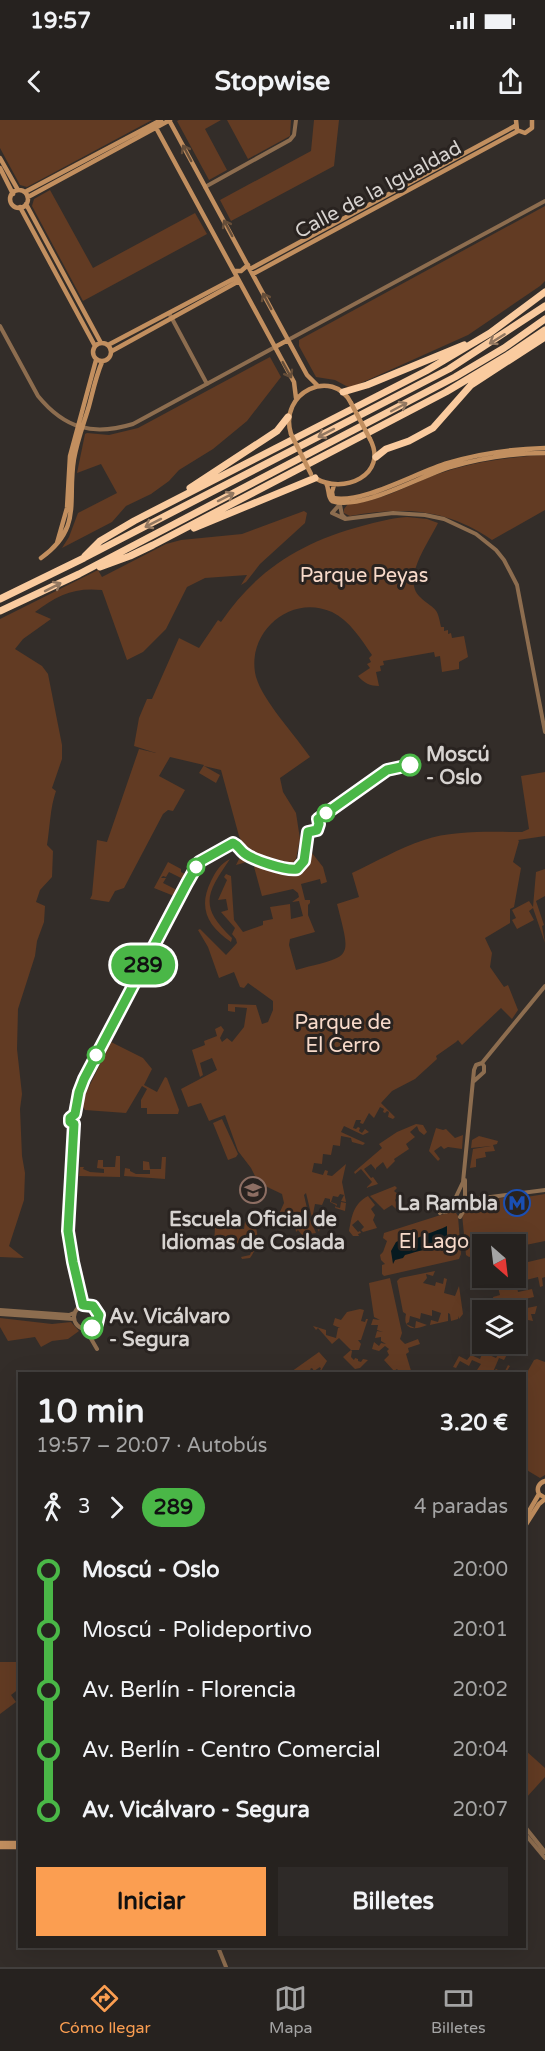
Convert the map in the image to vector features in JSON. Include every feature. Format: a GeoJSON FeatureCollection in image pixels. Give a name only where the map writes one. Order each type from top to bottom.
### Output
{"type":"FeatureCollection","features":[{"type":"Feature","properties":{"kind":"highway"},"geometry":{"type":"LineString","coordinates":[[132,522],[417,376],[471,345],[512,318],[545,292]]}},
{"type":"Feature","properties":{"kind":"highway"},"geometry":{"type":"LineString","coordinates":[[0,599],[84,558],[448,369],[545,306]]}},
{"type":"Feature","properties":{"kind":"highway"},"geometry":{"type":"LineString","coordinates":[[343,392],[441,355],[512,318]]}},
{"type":"Feature","properties":{"kind":"highway"},"geometry":{"type":"LineString","coordinates":[[0,611],[79,574],[455,377],[504,348],[545,319]]}},
{"type":"Feature","properties":{"kind":"highway"},"geometry":{"type":"LineString","coordinates":[[79,574],[130,556],[153,545],[446,392],[479,374],[545,330]]}},
{"type":"Feature","properties":{"kind":"highway"},"geometry":{"type":"LineString","coordinates":[[376,457],[433,428],[471,385],[545,337]]}},
{"type":"Feature","properties":{"kind":"highway"},"geometry":{"type":"LineString","coordinates":[[84,558],[88,551],[100,541],[186,490],[267,437],[281,427],[288,417]]}},
{"type":"Feature","properties":{"kind":"highway"},"geometry":{"type":"LineString","coordinates":[[153,545],[313,476]]}},
{"type":"Feature","properties":{"kind":"main road"},"geometry":{"type":"LineString","coordinates":[[155,125],[161,120]]}},
{"type":"Feature","properties":{"kind":"main road"},"geometry":{"type":"LineString","coordinates":[[26,195],[155,125],[169,120],[310,380],[318,386]]}},
{"type":"Feature","properties":{"kind":"main road","name":"Calle de la Igualdad"},"geometry":{"type":"LineString","coordinates":[[250,270],[518,131],[525,134],[529,132],[533,126],[532,120]]}},
{"type":"Feature","properties":{"kind":"main road"},"geometry":{"type":"LineString","coordinates":[[516,123],[518,131]]}},
{"type":"Feature","properties":{"kind":"main road","name":"Calle de la Igualdad"},"geometry":{"type":"LineString","coordinates":[[250,270],[516,123]]}},
{"type":"Feature","properties":{"kind":"main road"},"geometry":{"type":"LineString","coordinates":[[155,125],[294,382],[296,398]]}},
{"type":"Feature","properties":{"kind":"main road"},"geometry":{"type":"LineString","coordinates":[[0,158],[18,190],[26,195]]}},
{"type":"Feature","properties":{"kind":"main road"},"geometry":{"type":"LineString","coordinates":[[0,168],[12,194],[11,202],[14,206],[20,207],[26,204]]}},
{"type":"Feature","properties":{"kind":"main road"},"geometry":{"type":"LineString","coordinates":[[192,194],[205,187]]}},
{"type":"Feature","properties":{"kind":"main road"},"geometry":{"type":"LineString","coordinates":[[12,194],[18,190]]}},
{"type":"Feature","properties":{"kind":"main road"},"geometry":{"type":"LineString","coordinates":[[26,195],[26,204],[101,343]]}},
{"type":"Feature","properties":{"kind":"main road"},"geometry":{"type":"LineString","coordinates":[[20,207],[95,346]]}},
{"type":"Feature","properties":{"kind":"main road"},"geometry":{"type":"LineString","coordinates":[[234,271],[250,270]]}},
{"type":"Feature","properties":{"kind":"main road"},"geometry":{"type":"LineString","coordinates":[[108,345],[238,279]]}},
{"type":"Feature","properties":{"kind":"main road"},"geometry":{"type":"LineString","coordinates":[[41,558],[56,547],[67,508],[69,462],[102,362],[110,357],[112,351],[170,315]]}},
{"type":"Feature","properties":{"kind":"main road"},"geometry":{"type":"LineString","coordinates":[[275,347],[288,340]]}},
{"type":"Feature","properties":{"kind":"main road"},"geometry":{"type":"LineString","coordinates":[[80,427],[96,360],[93,352],[95,346],[101,343],[108,345],[112,351]]}},
{"type":"Feature","properties":{"kind":"main road"},"geometry":{"type":"LineString","coordinates":[[96,360],[102,362]]}},
{"type":"Feature","properties":{"kind":"main road"},"geometry":{"type":"LineString","coordinates":[[318,386],[329,386],[343,392],[370,439],[376,457],[372,467],[361,478],[347,484],[334,485],[313,476],[291,434],[288,417],[296,398],[318,386]]}},
{"type":"Feature","properties":{"kind":"main road"},"geometry":{"type":"LineString","coordinates":[[334,485],[332,495],[335,498],[360,496],[460,460],[504,451],[545,448]]}},
{"type":"Feature","properties":{"kind":"main road"},"geometry":{"type":"LineString","coordinates":[[326,483],[330,499],[341,504],[373,498],[440,470],[476,460],[511,454],[545,453]]}},
{"type":"Feature","properties":{"kind":"main road"},"geometry":{"type":"LineString","coordinates":[[526,1516],[539,1494],[538,1486],[545,1481]]}},
{"type":"Feature","properties":{"kind":"main road"},"geometry":{"type":"LineString","coordinates":[[526,1524],[539,1504],[545,1499],[539,1494]]}},
{"type":"Feature","properties":{"kind":"main road"},"geometry":{"type":"LineString","coordinates":[[0,1845],[18,1845]]}},
{"type":"Feature","properties":{"kind":"street"},"geometry":{"type":"LineString","coordinates":[[205,187],[290,140],[294,135],[296,120]]}},
{"type":"Feature","properties":{"kind":"street"},"geometry":{"type":"LineString","coordinates":[[288,340],[545,201]]}},
{"type":"Feature","properties":{"kind":"street"},"geometry":{"type":"LineString","coordinates":[[170,315],[207,384]]}},
{"type":"Feature","properties":{"kind":"street"},"geometry":{"type":"LineString","coordinates":[[0,326],[38,396],[55,414],[80,427],[114,430],[133,424],[275,347]]}},
{"type":"Feature","properties":{"kind":"street"},"geometry":{"type":"LineString","coordinates":[[341,504],[332,513],[349,520],[393,513],[426,515],[461,525],[496,550],[517,585],[545,732]]}},
{"type":"Feature","properties":{"kind":"street"},"geometry":{"type":"LineString","coordinates":[[341,504],[342,515],[349,520]]}},
{"type":"Feature","properties":{"kind":"street"},"geometry":{"type":"LineString","coordinates":[[468,1203],[465,1198],[465,1172],[475,1066],[482,1063],[545,986]]}},
{"type":"Feature","properties":{"kind":"street"},"geometry":{"type":"LineString","coordinates":[[476,1074],[485,1069],[482,1063]]}},
{"type":"Feature","properties":{"kind":"street"},"geometry":{"type":"LineString","coordinates":[[465,1172],[462,1187],[453,1203],[440,1213],[463,1210],[475,1199],[545,1190]]}},
{"type":"Feature","properties":{"kind":"street"},"geometry":{"type":"LineString","coordinates":[[456,1198],[465,1198]]}},
{"type":"Feature","properties":{"kind":"street"},"geometry":{"type":"LineString","coordinates":[[453,1203],[456,1210]]}},
{"type":"Feature","properties":{"kind":"street"},"geometry":{"type":"LineString","coordinates":[[0,1312],[69,1315],[83,1305],[89,1305],[94,1308],[99,1317],[97,1324],[85,1329]]}},
{"type":"Feature","properties":{"kind":"street"},"geometry":{"type":"LineString","coordinates":[[0,1312],[69,1318],[90,1334],[97,1349]]}},
{"type":"Feature","properties":{"kind":"street"},"geometry":{"type":"LineString","coordinates":[[74,1320],[75,1312]]}},
{"type":"Feature","properties":{"kind":"street"},"geometry":{"type":"LineString","coordinates":[[90,1334],[92,1328]]}},
{"type":"Feature","properties":{"kind":"street"},"geometry":{"type":"LineString","coordinates":[[526,1828],[545,1852]]}},
{"type":"Feature","properties":{"kind":"street"},"geometry":{"type":"LineString","coordinates":[[526,1835],[545,1858]]}},
{"type":"Feature","properties":{"kind":"street"},"geometry":{"type":"LineString","coordinates":[[219,1948],[226,1967]]}},
{"type":"Feature","properties":{"kind":"green space"},"geometry":{"type":"Polygon","coordinates":[[[0,120],[152,120],[27,187],[20,185],[0,148],[0,120]]]}},
{"type":"Feature","properties":{"kind":"green space"},"geometry":{"type":"Polygon","coordinates":[[[221,120],[205,129],[227,170],[209,180],[177,121],[221,120]]]}},
{"type":"Feature","properties":{"kind":"green space"},"geometry":{"type":"Polygon","coordinates":[[[227,120],[291,120],[290,136],[248,159],[227,120]]]}},
{"type":"Feature","properties":{"kind":"green space"},"geometry":{"type":"Polygon","coordinates":[[[314,120],[339,120],[334,166],[231,221],[220,200],[311,151],[314,120]]]}},
{"type":"Feature","properties":{"kind":"green space"},"geometry":{"type":"Polygon","coordinates":[[[50,190],[93,268],[195,213],[207,234],[83,301],[32,206],[34,199],[50,190]]]}},
{"type":"Feature","properties":{"kind":"green space"},"geometry":{"type":"Polygon","coordinates":[[[545,206],[545,281],[540,286],[468,335],[350,388],[335,380],[316,377],[299,346],[299,340],[545,206]]]}},
{"type":"Feature","properties":{"kind":"green space"},"geometry":{"type":"Polygon","coordinates":[[[270,357],[281,377],[247,421],[213,449],[179,470],[169,481],[151,494],[126,506],[112,522],[62,548],[78,513],[117,493],[101,464],[77,473],[85,434],[109,435],[138,428],[270,357]]]}},
{"type":"Feature","properties":{"kind":"green space"},"geometry":{"type":"Polygon","coordinates":[[[545,455],[545,510],[492,540],[458,521],[441,516],[406,511],[350,516],[344,513],[348,504],[382,497],[449,470],[490,461],[545,455]]]}},
{"type":"Feature","properties":{"kind":"green space"},"geometry":{"type":"Polygon","coordinates":[[[304,511],[307,513],[305,523],[260,564],[246,582],[241,585],[247,575],[205,578],[187,587],[166,629],[143,652],[127,660],[102,590],[92,589],[67,593],[35,612],[51,619],[23,639],[15,649],[42,666],[48,674],[62,745],[62,759],[52,788],[56,791],[47,845],[53,851],[52,877],[40,890],[36,902],[45,906],[44,922],[18,1009],[17,1049],[22,1094],[20,1109],[25,1173],[24,1200],[9,1246],[24,1258],[0,1257],[0,619],[98,570],[102,577],[166,544],[181,540],[242,534],[304,511]]]}},
{"type":"Feature","properties":{"kind":"green space","name":"Parque Peyas"},"geometry":{"type":"Polygon","coordinates":[[[395,518],[427,519],[438,523],[418,560],[415,571],[415,589],[420,597],[437,612],[444,631],[448,630],[452,638],[464,636],[468,657],[459,662],[459,669],[442,672],[440,656],[435,657],[434,652],[383,661],[384,665],[380,666],[381,671],[376,672],[379,686],[370,685],[358,676],[370,668],[367,664],[371,662],[369,658],[372,655],[355,631],[332,612],[316,608],[301,608],[274,621],[264,632],[257,646],[254,661],[256,677],[265,697],[310,757],[280,778],[283,792],[296,813],[300,839],[296,859],[292,864],[246,850],[239,836],[221,770],[204,766],[220,775],[216,783],[199,773],[204,765],[170,757],[159,776],[185,790],[173,811],[168,810],[163,814],[124,888],[115,891],[109,902],[90,899],[97,840],[107,842],[139,749],[156,753],[134,746],[139,718],[147,699],[152,699],[179,638],[199,648],[218,620],[221,622],[249,587],[282,560],[300,550],[340,533],[395,518]]]}},
{"type":"Feature","properties":{"kind":"green space","name":"Parque de El Cerro"},"geometry":{"type":"Polygon","coordinates":[[[545,772],[545,836],[518,840],[513,862],[521,868],[514,907],[510,909],[510,923],[485,938],[492,953],[490,967],[504,987],[508,985],[518,1010],[512,1019],[501,1008],[462,1045],[458,1040],[436,1056],[437,1059],[415,1079],[392,1091],[381,1103],[395,1117],[393,1119],[388,1117],[389,1112],[383,1112],[384,1109],[380,1107],[374,1118],[369,1113],[363,1124],[360,1123],[361,1120],[356,1120],[353,1128],[360,1128],[359,1131],[362,1133],[365,1129],[369,1132],[363,1135],[344,1126],[341,1132],[365,1143],[363,1145],[352,1142],[351,1138],[341,1136],[340,1146],[333,1145],[331,1155],[323,1154],[322,1164],[314,1163],[312,1172],[323,1175],[325,1170],[328,1171],[327,1175],[332,1176],[346,1164],[342,1182],[346,1202],[341,1201],[344,1195],[340,1194],[338,1197],[333,1196],[331,1202],[337,1204],[336,1207],[340,1208],[341,1202],[346,1203],[345,1211],[335,1208],[336,1205],[330,1202],[330,1199],[325,1198],[322,1205],[315,1204],[313,1214],[320,1215],[316,1224],[320,1227],[319,1232],[312,1218],[306,1193],[304,1195],[309,1217],[316,1233],[302,1235],[298,1230],[296,1232],[294,1218],[290,1219],[279,1214],[284,1203],[282,1194],[261,1184],[256,1178],[238,1151],[225,1115],[209,1121],[201,1103],[188,1107],[181,1089],[217,1070],[212,1058],[200,1063],[203,1075],[200,1077],[192,1050],[205,1045],[204,1041],[217,1036],[215,1029],[221,1026],[224,1030],[220,1038],[222,1042],[227,1038],[232,1042],[244,1027],[247,1008],[235,1007],[235,1012],[228,1011],[228,1004],[256,1005],[262,1024],[268,1022],[273,1010],[273,1001],[248,983],[244,988],[240,987],[234,972],[219,978],[208,947],[198,930],[200,929],[226,955],[237,943],[232,934],[235,928],[221,912],[228,910],[226,899],[218,900],[227,880],[224,877],[226,874],[231,876],[234,920],[243,932],[263,925],[263,921],[273,919],[270,907],[290,904],[291,919],[303,916],[299,901],[292,902],[299,897],[293,889],[262,896],[253,863],[250,861],[236,865],[240,857],[292,873],[305,866],[308,854],[312,853],[323,867],[327,882],[321,884],[320,879],[301,884],[305,900],[310,900],[308,915],[315,932],[290,939],[289,945],[296,970],[328,962],[338,958],[345,946],[337,904],[359,897],[352,873],[406,847],[436,837],[473,832],[522,832],[529,829],[521,776],[545,772]]]}},
{"type":"Feature","properties":{"kind":"green space"},"geometry":{"type":"Polygon","coordinates":[[[230,859],[216,881],[210,899],[210,908],[221,927],[232,938],[231,942],[211,923],[205,908],[207,890],[211,881],[219,868],[230,859]]]}},
{"type":"Feature","properties":{"kind":"green space"},"geometry":{"type":"Polygon","coordinates":[[[168,862],[185,874],[183,879],[169,872],[166,877],[161,878],[166,878],[163,883],[177,890],[174,896],[154,888],[168,862]]]}},
{"type":"Feature","properties":{"kind":"green space"},"geometry":{"type":"Polygon","coordinates":[[[545,869],[545,896],[536,901],[544,925],[542,926],[545,943],[533,908],[529,911],[534,920],[517,929],[512,920],[516,918],[512,910],[529,901],[533,907],[536,872],[545,869]]]}},
{"type":"Feature","properties":{"kind":"green space"},"geometry":{"type":"Polygon","coordinates":[[[111,1042],[143,1058],[152,1069],[144,1085],[157,1092],[165,1077],[167,1078],[179,1110],[178,1114],[147,1114],[147,1108],[141,1108],[141,1100],[147,1089],[142,1086],[126,1113],[85,1110],[82,1105],[83,1099],[111,1042]]]}},
{"type":"Feature","properties":{"kind":"green space"},"geometry":{"type":"Polygon","coordinates":[[[222,1119],[238,1154],[228,1160],[213,1123],[222,1119]]]}},
{"type":"Feature","properties":{"kind":"green space"},"geometry":{"type":"Polygon","coordinates":[[[416,1124],[423,1125],[427,1132],[424,1135],[417,1126],[410,1132],[415,1137],[406,1144],[409,1149],[394,1159],[395,1161],[387,1169],[383,1162],[376,1170],[371,1164],[364,1169],[378,1184],[366,1188],[372,1182],[361,1169],[355,1174],[354,1172],[382,1148],[379,1144],[397,1132],[416,1124]]]}},
{"type":"Feature","properties":{"kind":"green space"},"geometry":{"type":"Polygon","coordinates":[[[436,1128],[446,1129],[455,1138],[463,1135],[462,1149],[448,1147],[444,1149],[441,1146],[434,1151],[440,1159],[438,1161],[429,1151],[436,1128]]]}},
{"type":"Feature","properties":{"kind":"green space"},"geometry":{"type":"Polygon","coordinates":[[[479,1136],[498,1141],[493,1145],[495,1151],[485,1152],[486,1157],[476,1159],[476,1167],[470,1168],[473,1149],[491,1146],[471,1148],[472,1140],[479,1136]]]}},
{"type":"Feature","properties":{"kind":"green space"},"geometry":{"type":"Polygon","coordinates":[[[116,1156],[120,1156],[120,1177],[79,1176],[80,1167],[90,1172],[104,1173],[104,1169],[97,1168],[98,1160],[103,1160],[103,1167],[115,1167],[116,1156]]]}},
{"type":"Feature","properties":{"kind":"green space"},"geometry":{"type":"Polygon","coordinates":[[[162,1157],[166,1157],[165,1179],[124,1176],[125,1168],[136,1174],[150,1174],[150,1170],[143,1170],[143,1161],[149,1162],[150,1169],[161,1169],[162,1157]]]}},
{"type":"Feature","properties":{"kind":"green space"},"geometry":{"type":"Polygon","coordinates":[[[395,1186],[397,1188],[394,1191],[399,1195],[395,1200],[398,1206],[396,1209],[392,1205],[384,1210],[370,1196],[395,1186]]]}},
{"type":"Feature","properties":{"kind":"green space"},"geometry":{"type":"Polygon","coordinates":[[[545,1194],[545,1241],[526,1245],[526,1234],[472,1234],[472,1256],[466,1255],[462,1214],[473,1201],[513,1197],[514,1199],[545,1194]]]}},
{"type":"Feature","properties":{"kind":"green space"},"geometry":{"type":"Polygon","coordinates":[[[368,1196],[375,1205],[371,1209],[375,1215],[373,1220],[377,1228],[363,1232],[361,1230],[364,1227],[358,1220],[352,1225],[361,1233],[358,1234],[359,1236],[353,1236],[349,1231],[354,1211],[359,1203],[368,1196]]]}},
{"type":"Feature","properties":{"kind":"green space","name":"El Lago"},"geometry":{"type":"Polygon","coordinates":[[[450,1212],[458,1216],[461,1254],[459,1259],[384,1276],[382,1274],[382,1265],[385,1264],[380,1255],[387,1241],[383,1238],[384,1233],[450,1212]]]}},
{"type":"Feature","properties":{"kind":"green space"},"geometry":{"type":"Polygon","coordinates":[[[246,1215],[254,1224],[257,1241],[250,1258],[242,1259],[241,1257],[250,1255],[254,1243],[220,1244],[220,1242],[214,1244],[215,1228],[244,1229],[246,1215]]]}},
{"type":"Feature","properties":{"kind":"green space"},"geometry":{"type":"Polygon","coordinates":[[[526,1255],[528,1262],[545,1258],[543,1286],[540,1287],[538,1277],[526,1280],[526,1255]]]}},
{"type":"Feature","properties":{"kind":"green space"},"geometry":{"type":"Polygon","coordinates":[[[435,1271],[433,1276],[426,1274],[427,1278],[423,1283],[435,1286],[436,1282],[443,1284],[444,1278],[447,1279],[444,1293],[455,1296],[459,1286],[463,1314],[459,1319],[459,1316],[458,1319],[451,1321],[448,1313],[448,1321],[430,1325],[431,1320],[438,1322],[441,1313],[432,1310],[432,1316],[421,1313],[420,1319],[410,1316],[406,1324],[406,1314],[403,1312],[397,1281],[400,1278],[435,1271]]]}},
{"type":"Feature","properties":{"kind":"green space"},"geometry":{"type":"Polygon","coordinates":[[[390,1278],[402,1333],[400,1339],[405,1344],[418,1339],[420,1344],[408,1348],[409,1352],[406,1354],[411,1372],[399,1372],[397,1369],[394,1371],[384,1360],[389,1355],[387,1351],[389,1349],[385,1346],[379,1351],[372,1349],[374,1342],[379,1346],[381,1343],[386,1344],[381,1341],[381,1337],[375,1338],[377,1331],[383,1332],[377,1330],[378,1325],[371,1325],[373,1319],[380,1320],[374,1317],[369,1283],[390,1278]]]}},
{"type":"Feature","properties":{"kind":"green space"},"geometry":{"type":"Polygon","coordinates":[[[498,1288],[517,1288],[518,1292],[532,1289],[534,1297],[525,1300],[493,1300],[493,1297],[500,1295],[498,1288]]]}},
{"type":"Feature","properties":{"kind":"green space"},"geometry":{"type":"Polygon","coordinates":[[[526,1304],[527,1308],[537,1306],[535,1314],[531,1314],[533,1321],[528,1320],[526,1304]]]}},
{"type":"Feature","properties":{"kind":"green space"},"geometry":{"type":"Polygon","coordinates":[[[364,1310],[361,1321],[365,1322],[368,1319],[361,1340],[358,1340],[361,1344],[359,1350],[351,1350],[339,1338],[332,1344],[318,1328],[316,1330],[313,1326],[326,1330],[326,1335],[336,1338],[338,1328],[340,1328],[333,1325],[335,1318],[341,1320],[347,1312],[364,1310]]]}},
{"type":"Feature","properties":{"kind":"green space"},"geometry":{"type":"Polygon","coordinates":[[[0,1318],[52,1324],[71,1322],[79,1331],[68,1339],[52,1341],[41,1347],[35,1337],[8,1341],[0,1327],[0,1318]]]}},
{"type":"Feature","properties":{"kind":"green space"},"geometry":{"type":"Polygon","coordinates":[[[416,1321],[427,1325],[419,1328],[415,1328],[416,1321]]]}},
{"type":"Feature","properties":{"kind":"green space"},"geometry":{"type":"Polygon","coordinates":[[[351,1350],[351,1357],[354,1360],[355,1358],[361,1362],[363,1359],[368,1360],[360,1368],[355,1369],[343,1357],[351,1350]]]}},
{"type":"Feature","properties":{"kind":"green space"},"geometry":{"type":"Polygon","coordinates":[[[319,1352],[327,1361],[320,1372],[317,1372],[321,1369],[320,1367],[314,1371],[310,1369],[312,1372],[291,1372],[319,1352]]]}},
{"type":"Feature","properties":{"kind":"green space"},"geometry":{"type":"Polygon","coordinates":[[[482,1354],[496,1358],[498,1354],[507,1354],[504,1360],[499,1358],[493,1372],[477,1370],[481,1364],[472,1360],[469,1366],[460,1361],[456,1368],[453,1367],[459,1356],[467,1360],[471,1355],[480,1359],[482,1354]]]}},
{"type":"Feature","properties":{"kind":"green space"},"geometry":{"type":"Polygon","coordinates":[[[534,1360],[545,1362],[545,1475],[540,1478],[526,1470],[526,1374],[534,1360]]]}},
{"type":"Feature","properties":{"kind":"green space"},"geometry":{"type":"Polygon","coordinates":[[[0,1662],[18,1662],[18,1690],[11,1695],[16,1702],[0,1714],[0,1662]]]}},
{"type":"Feature","properties":{"kind":"green space"},"geometry":{"type":"Polygon","coordinates":[[[526,1751],[545,1768],[545,1777],[526,1798],[526,1751]]]}},
{"type":"Feature","properties":{"kind":"water"},"geometry":{"type":"Polygon","coordinates":[[[447,1226],[450,1248],[422,1250],[405,1255],[395,1260],[393,1264],[391,1251],[396,1242],[405,1238],[409,1243],[447,1226]]]}},
{"type":"Feature","properties":{"kind":"bus line","name":"289"},"geometry":{"type":"LineString","coordinates":[[92,1328],[97,1324],[99,1315],[93,1306],[83,1305],[68,1231],[74,1124],[70,1122],[70,1118],[75,1114],[84,1079],[177,899],[199,862],[233,843],[236,843],[244,853],[255,858],[288,870],[297,869],[304,861],[308,832],[317,830],[318,819],[387,770],[410,765]]}},
{"type":"Feature","properties":{"kind":"place","name":"Moscú - Oslo"},"geometry":{"type":"Point","coordinates":[410,765]}},
{"type":"Feature","properties":{"kind":"place","name":"Escuela Oficial de Idiomas de Coslada"},"geometry":{"type":"Point","coordinates":[253,1190]}},
{"type":"Feature","properties":{"kind":"place","name":"La Rambla"},"geometry":{"type":"Point","coordinates":[517,1203]}},
{"type":"Feature","properties":{"kind":"place","name":"Av. Vicálvaro - Segura"},"geometry":{"type":"Point","coordinates":[92,1328]}}]}
